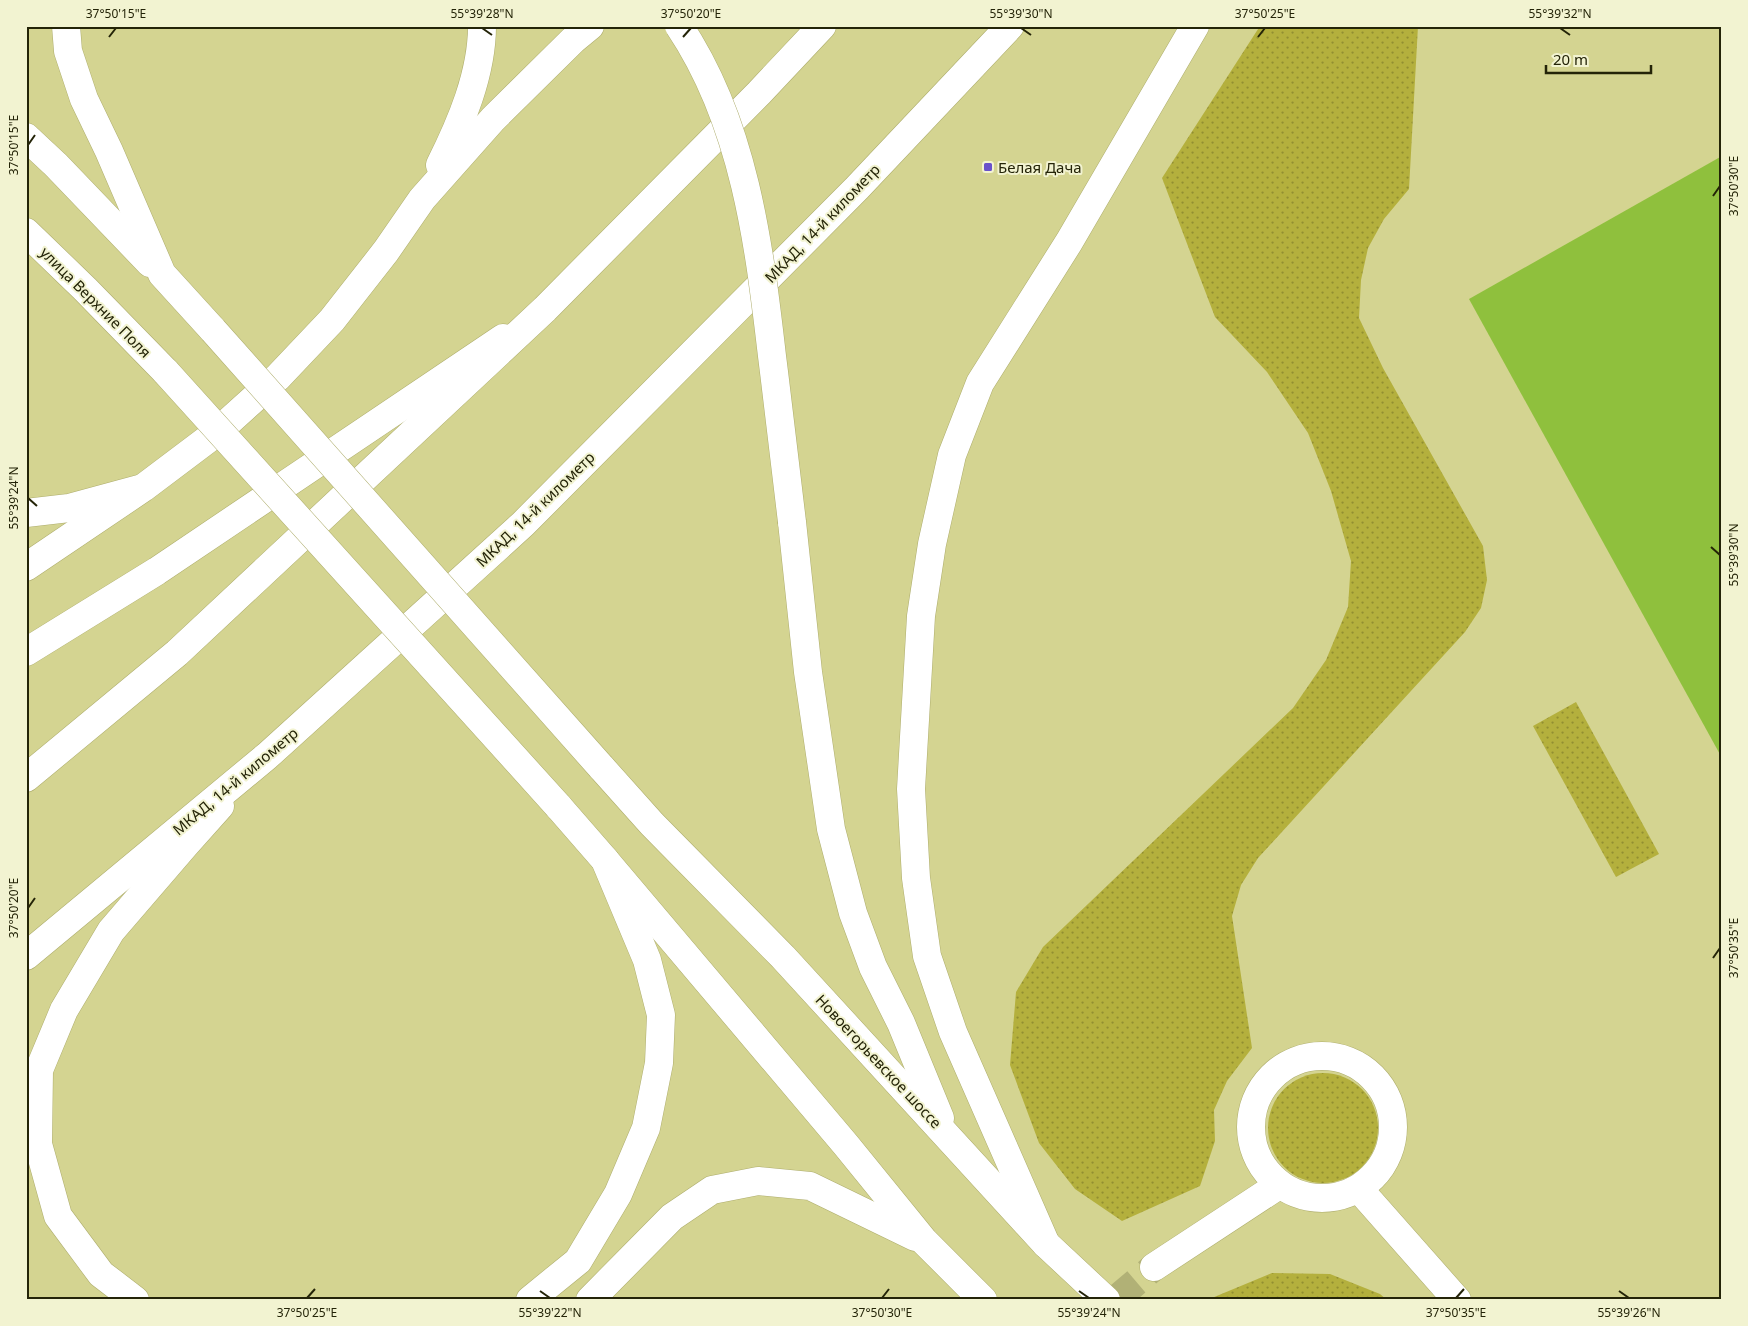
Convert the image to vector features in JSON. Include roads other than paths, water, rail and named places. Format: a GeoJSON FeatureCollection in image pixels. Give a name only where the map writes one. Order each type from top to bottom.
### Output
{"type":"FeatureCollection","features":[{"type":"Feature","properties":{"kind":"main road"},"geometry":{"type":"LineString","coordinates":[[66,26],[68,51],[84,99],[109,151],[162,274]]}},
{"type":"Feature","properties":{"kind":"main road"},"geometry":{"type":"LineString","coordinates":[[422,199],[454,137],[473,83],[482,38],[482,26]]}},
{"type":"Feature","properties":{"kind":"main road"},"geometry":{"type":"LineString","coordinates":[[26,567],[143,488],[216,433],[278,377],[332,320],[386,251],[422,199],[493,119],[573,40],[590,26]]}},
{"type":"Feature","properties":{"kind":"main road"},"geometry":{"type":"LineString","coordinates":[[679,26],[710,82],[730,134],[746,188],[762,269],[808,672],[831,829],[852,913],[873,967],[901,1023],[947,1136]]}},
{"type":"Feature","properties":{"kind":"main road"},"geometry":{"type":"LineString","coordinates":[[26,778],[177,652],[545,309],[759,93],[822,26]]}},
{"type":"Feature","properties":{"kind":"main road","name":"МКАД, 14-й километр"},"geometry":{"type":"LineString","coordinates":[[26,956],[267,756],[523,524],[857,188],[1010,26]]}},
{"type":"Feature","properties":{"kind":"main road"},"geometry":{"type":"LineString","coordinates":[[1046,1244],[953,1032],[927,956],[916,878],[911,789],[920,616],[932,544],[952,455],[980,383],[1069,242],[1195,26]]}},
{"type":"Feature","properties":{"kind":"main road"},"geometry":{"type":"LineString","coordinates":[[26,137],[56,165],[162,274]]}},
{"type":"Feature","properties":{"kind":"main road","name":"улица Верхние Поля"},"geometry":{"type":"LineString","coordinates":[[26,232],[166,372],[605,860]]}},
{"type":"Feature","properties":{"kind":"main road","name":"Новоегорьевское шоссе"},"geometry":{"type":"LineString","coordinates":[[162,274],[652,824],[783,957],[1046,1244],[1106,1300]]}},
{"type":"Feature","properties":{"kind":"main road"},"geometry":{"type":"LineString","coordinates":[[26,652],[158,571],[545,309]]}},
{"type":"Feature","properties":{"kind":"main road"},"geometry":{"type":"LineString","coordinates":[[26,513],[69,508],[143,488]]}},
{"type":"Feature","properties":{"kind":"main road"},"geometry":{"type":"LineString","coordinates":[[134,1300],[101,1274],[58,1216],[38,1144],[39,1070],[64,1010],[111,931],[185,845],[267,756]]}},
{"type":"Feature","properties":{"kind":"main road"},"geometry":{"type":"LineString","coordinates":[[605,860],[834,1130],[924,1241],[983,1300]]}},
{"type":"Feature","properties":{"kind":"main road"},"geometry":{"type":"LineString","coordinates":[[530,1300],[578,1261],[618,1194],[646,1128],[659,1063],[660,1014],[647,960],[605,860]]}},
{"type":"Feature","properties":{"kind":"main road"},"geometry":{"type":"LineString","coordinates":[[1318,1054],[1346,1058],[1370,1073],[1388,1096],[1394,1122],[1391,1148],[1379,1172],[1359,1189],[1332,1198],[1304,1197],[1278,1185],[1259,1162],[1250,1134],[1252,1105],[1267,1079],[1290,1061],[1318,1054]]}},
{"type":"Feature","properties":{"kind":"main road"},"geometry":{"type":"LineString","coordinates":[[590,1300],[672,1217],[712,1190],[758,1181],[810,1186],[924,1241]]}},
{"type":"Feature","properties":{"kind":"main road"},"geometry":{"type":"LineString","coordinates":[[1154,1267],[1278,1185]]}},
{"type":"Feature","properties":{"kind":"main road"},"geometry":{"type":"LineString","coordinates":[[1359,1189],[1457,1300]]}},
{"type":"Feature","properties":{"kind":"tunnel"},"geometry":{"type":"LineString","coordinates":[[1115,1300],[1154,1267]]}},
{"type":"Feature","properties":{"kind":"place","name":"Белая Дача"},"geometry":{"type":"Point","coordinates":[988,167]}}]}
